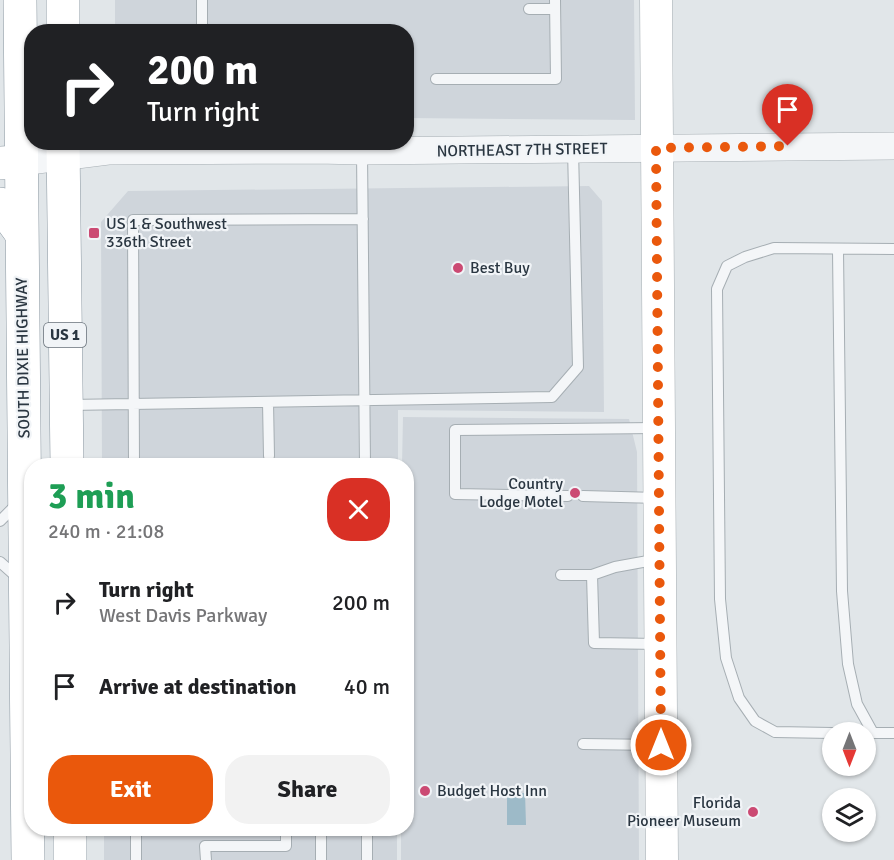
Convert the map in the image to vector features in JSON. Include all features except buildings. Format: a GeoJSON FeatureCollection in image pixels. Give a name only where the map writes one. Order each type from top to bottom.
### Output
{"type":"FeatureCollection","features":[{"type":"Feature","properties":{"kind":"highway","name":"SOUTH DIXIE HIGHWAY"},"geometry":{"type":"LineString","coordinates":[[20,0],[11,163],[21,233],[25,458]]}},
{"type":"Feature","properties":{"kind":"highway"},"geometry":{"type":"LineString","coordinates":[[63,0],[63,24]]}},
{"type":"Feature","properties":{"kind":"highway","name":"US 1"},"geometry":{"type":"LineString","coordinates":[[63,150],[67,458]]}},
{"type":"Feature","properties":{"kind":"highway"},"geometry":{"type":"LineString","coordinates":[[0,204],[21,233]]}},
{"type":"Feature","properties":{"kind":"highway","name":"SOUTH DIXIE HIGHWAY"},"geometry":{"type":"LineString","coordinates":[[28,836],[28,860]]}},
{"type":"Feature","properties":{"kind":"highway"},"geometry":{"type":"LineString","coordinates":[[70,836],[70,860]]}},
{"type":"Feature","properties":{"kind":"main road"},"geometry":{"type":"LineString","coordinates":[[656,0],[662,860]]}},
{"type":"Feature","properties":{"kind":"street","name":"NORTHEAST 7TH STREET"},"geometry":{"type":"LineString","coordinates":[[353,150],[894,146]]}},
{"type":"Feature","properties":{"kind":"street","name":"NORTHEAST 7TH STREET"},"geometry":{"type":"LineString","coordinates":[[11,163],[63,150],[150,150]]}},
{"type":"Feature","properties":{"kind":"lane"},"geometry":{"type":"LineString","coordinates":[[202,0],[202,24]]}},
{"type":"Feature","properties":{"kind":"lane"},"geometry":{"type":"LineString","coordinates":[[436,79],[556,79],[555,4],[529,9]]}},
{"type":"Feature","properties":{"kind":"lane"},"geometry":{"type":"LineString","coordinates":[[66,405],[552,397],[578,367],[573,149]]}},
{"type":"Feature","properties":{"kind":"lane"},"geometry":{"type":"LineString","coordinates":[[362,151],[365,458]]}},
{"type":"Feature","properties":{"kind":"lane"},"geometry":{"type":"LineString","coordinates":[[134,458],[133,220],[363,219]]}},
{"type":"Feature","properties":{"kind":"lane"},"geometry":{"type":"LineString","coordinates":[[822,733],[775,732],[755,721],[739,698],[726,658],[720,598],[717,289],[727,266],[745,257],[774,248],[894,249]]}},
{"type":"Feature","properties":{"kind":"lane"},"geometry":{"type":"LineString","coordinates":[[838,250],[842,591],[848,664],[857,704],[864,722]]}},
{"type":"Feature","properties":{"kind":"lane"},"geometry":{"type":"LineString","coordinates":[[268,402],[269,456]]}},
{"type":"Feature","properties":{"kind":"lane"},"geometry":{"type":"LineString","coordinates":[[568,496],[454,494],[454,430],[659,428]]}},
{"type":"Feature","properties":{"kind":"lane"},"geometry":{"type":"LineString","coordinates":[[0,521],[24,495]]}},
{"type":"Feature","properties":{"kind":"lane"},"geometry":{"type":"LineString","coordinates":[[583,496],[660,498]]}},
{"type":"Feature","properties":{"kind":"lane"},"geometry":{"type":"LineString","coordinates":[[561,575],[592,575],[615,567],[660,558]]}},
{"type":"Feature","properties":{"kind":"lane"},"geometry":{"type":"LineString","coordinates":[[0,562],[24,584]]}},
{"type":"Feature","properties":{"kind":"lane"},"geometry":{"type":"LineString","coordinates":[[592,575],[594,643],[661,644]]}},
{"type":"Feature","properties":{"kind":"lane"},"geometry":{"type":"LineString","coordinates":[[876,733],[894,733]]}},
{"type":"Feature","properties":{"kind":"lane"},"geometry":{"type":"LineString","coordinates":[[584,744],[661,745]]}},
{"type":"Feature","properties":{"kind":"lane"},"geometry":{"type":"LineString","coordinates":[[136,836],[136,860]]}},
{"type":"Feature","properties":{"kind":"lane"},"geometry":{"type":"LineString","coordinates":[[206,860],[205,846],[286,846],[286,836]]}},
{"type":"Feature","properties":{"kind":"lane"},"geometry":{"type":"LineString","coordinates":[[321,836],[321,860]]}},
{"type":"Feature","properties":{"kind":"lane"},"geometry":{"type":"LineString","coordinates":[[367,836],[367,860]]}},
{"type":"Feature","properties":{"kind":"shaded area"},"geometry":{"type":"Polygon","coordinates":[[[115,0],[634,0],[635,120],[414,118],[414,24],[115,24],[115,0]]]}},
{"type":"Feature","properties":{"kind":"shaded area"},"geometry":{"type":"Polygon","coordinates":[[[589,186],[602,201],[604,412],[398,410],[398,458],[102,458],[101,222],[128,191],[589,186]]]}},
{"type":"Feature","properties":{"kind":"shaded area"},"geometry":{"type":"Polygon","coordinates":[[[403,417],[629,419],[637,452],[639,860],[401,860],[401,836],[414,836],[414,458],[402,458],[403,417]]]}},
{"type":"Feature","properties":{"kind":"shaded area"},"geometry":{"type":"Polygon","coordinates":[[[104,836],[397,836],[397,860],[104,860],[104,836]]]}},
{"type":"Feature","properties":{"kind":"water"},"geometry":{"type":"Polygon","coordinates":[[[507,793],[525,793],[526,825],[507,825],[507,793]]]}},
{"type":"Feature","properties":{"kind":"place","name":"US 1 & Southwest 336th Street"},"geometry":{"type":"Point","coordinates":[94,233]}},
{"type":"Feature","properties":{"kind":"place","name":"Best Buy"},"geometry":{"type":"Point","coordinates":[458,268]}},
{"type":"Feature","properties":{"kind":"place","name":"Country Lodge Motel"},"geometry":{"type":"Point","coordinates":[575,493]}},
{"type":"Feature","properties":{"kind":"place","name":"Budget Host Inn"},"geometry":{"type":"Point","coordinates":[425,791]}},
{"type":"Feature","properties":{"kind":"place","name":"Florida Pioneer Museum"},"geometry":{"type":"Point","coordinates":[753,812]}},
{"type":"Feature","properties":{"kind":"route"},"geometry":{"type":"LineString","coordinates":[[661,745],[656,148],[788,146]]}}]}
